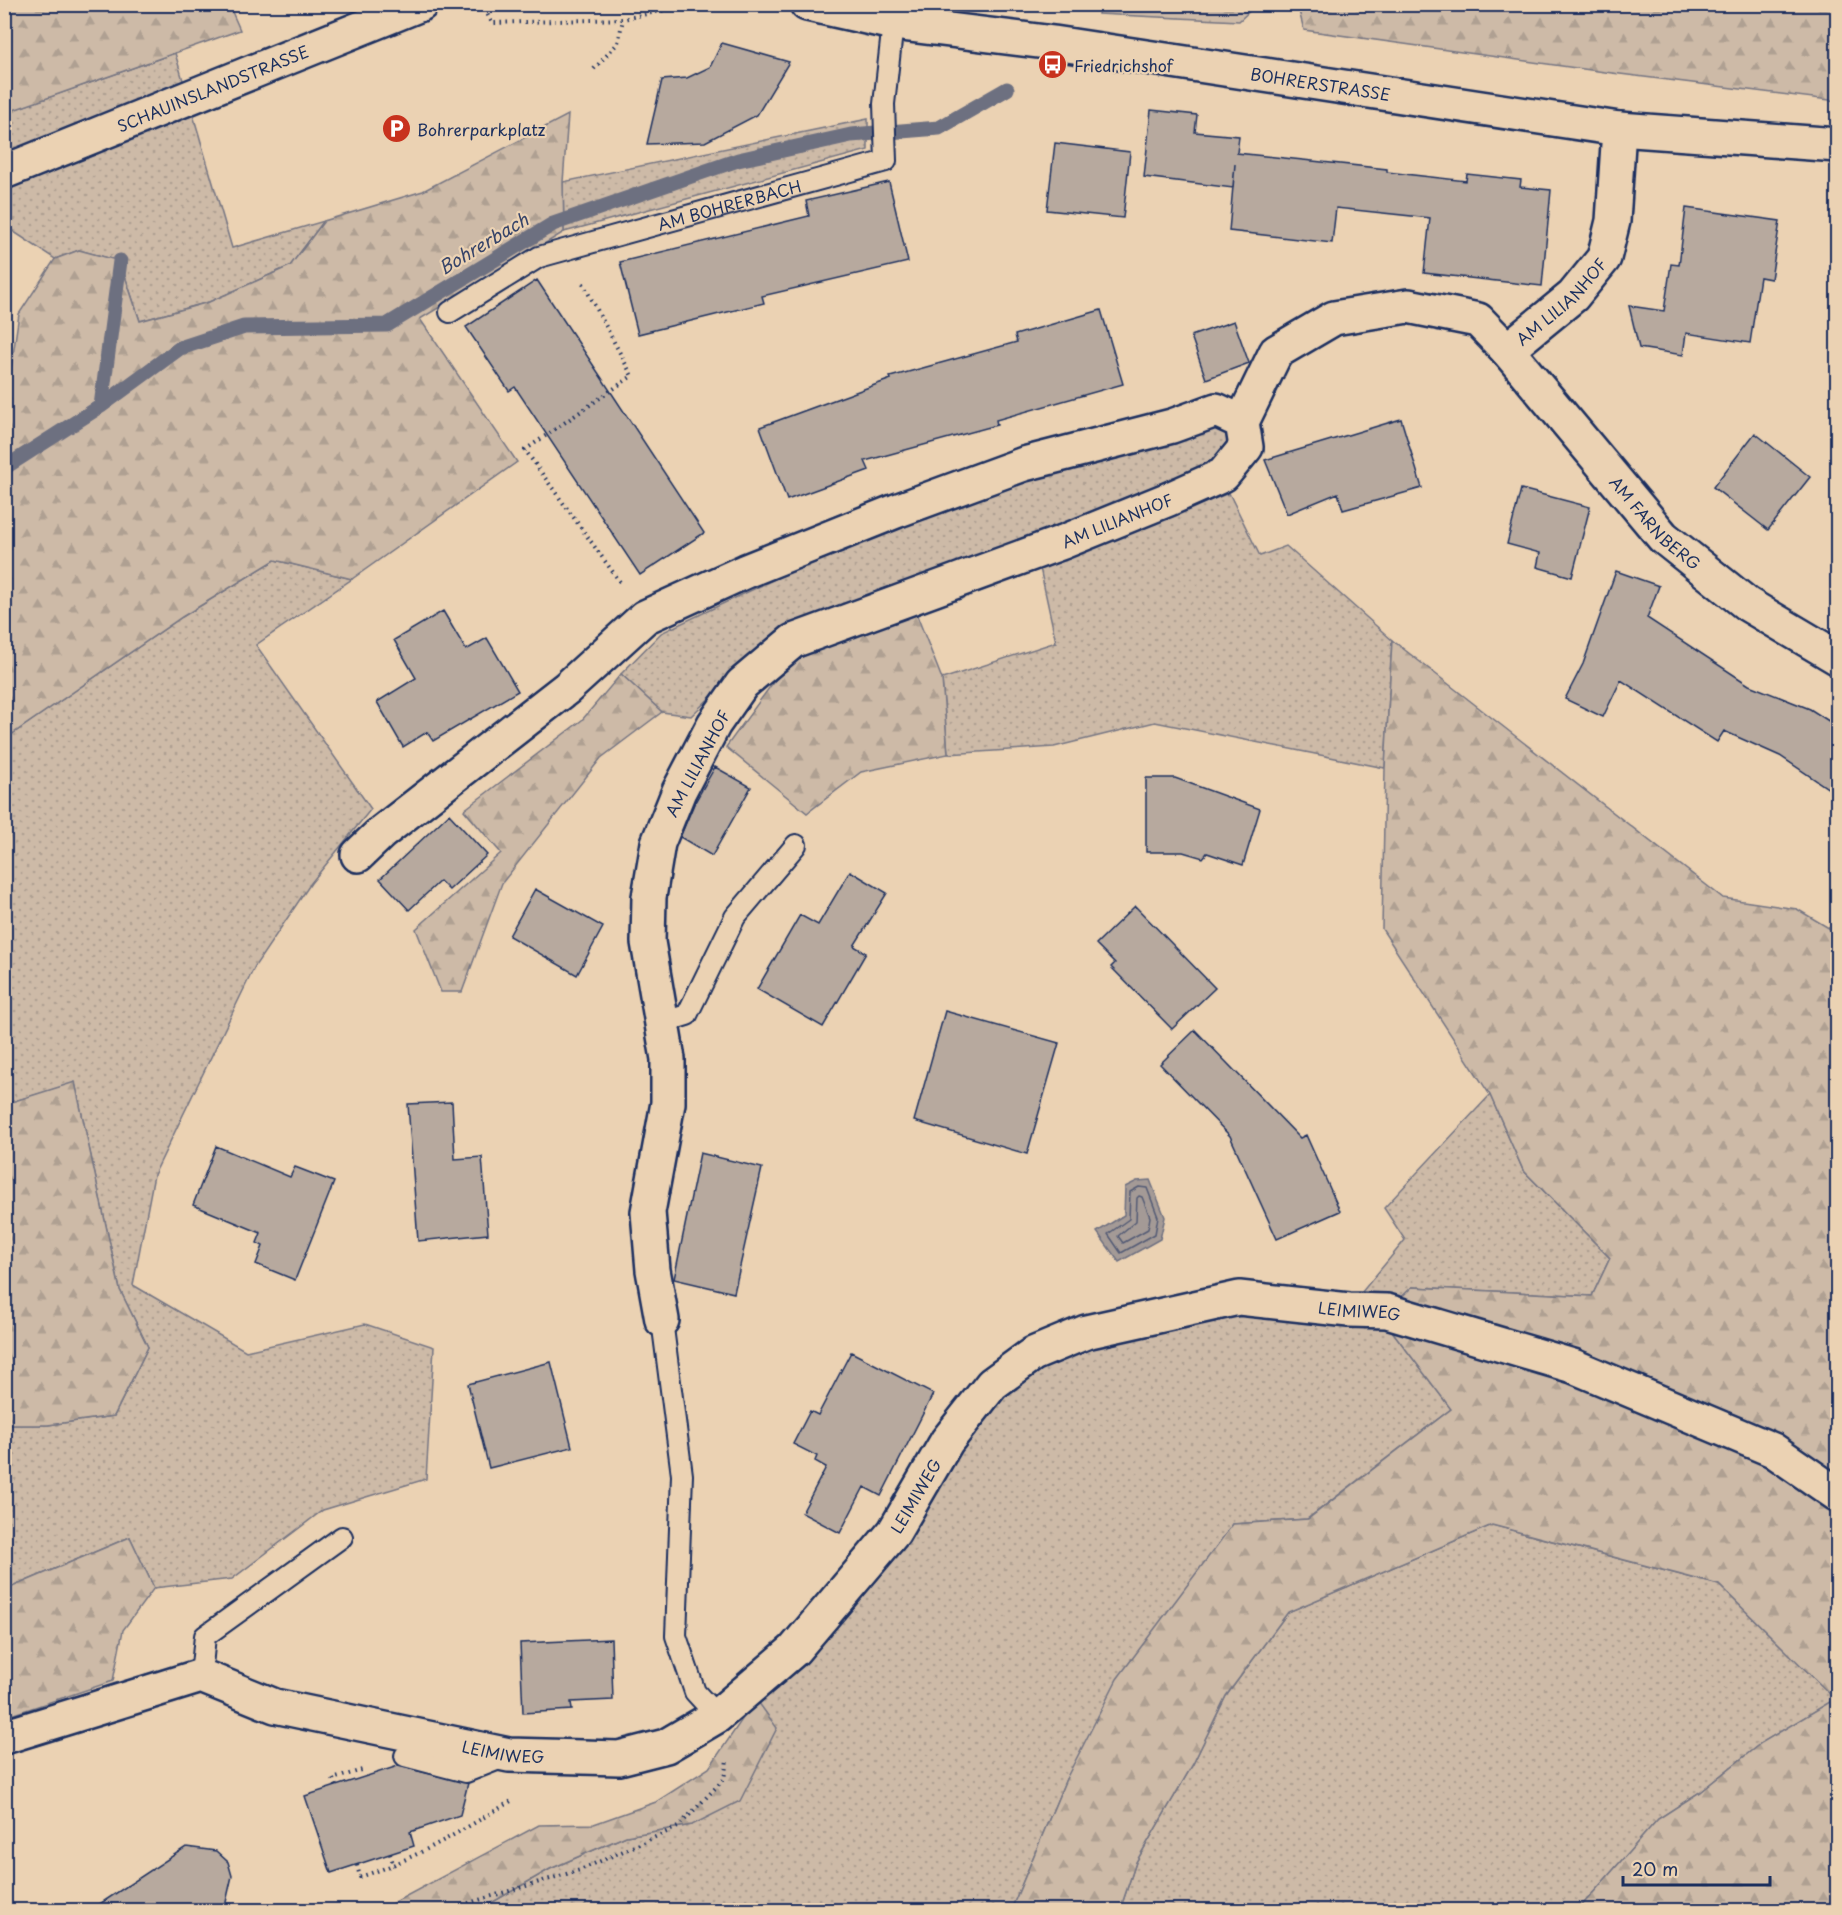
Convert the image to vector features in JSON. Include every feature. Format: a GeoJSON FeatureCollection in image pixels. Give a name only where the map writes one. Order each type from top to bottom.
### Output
{"type":"FeatureCollection","features":[{"type":"Feature","properties":{"kind":"street","name":"SCHAUINSLANDSTRASSE"},"geometry":{"type":"LineString","coordinates":[[4,172],[421,4]]}},
{"type":"Feature","properties":{"kind":"street","name":"BOHRERSTRASSE"},"geometry":{"type":"LineString","coordinates":[[807,4],[893,23],[1054,43],[1620,129],[1838,145]]}},
{"type":"Feature","properties":{"kind":"street","name":"AM LILIANHOF"},"geometry":{"type":"LineString","coordinates":[[662,1320],[653,1270],[648,1212],[668,1103],[668,1059],[648,942],[648,897],[658,843],[679,791],[714,724],[742,684],[793,641],[1063,542],[1223,475],[1246,447],[1242,422],[1276,352],[1334,318],[1408,306],[1478,320],[1507,350],[1573,296],[1604,258],[1613,221],[1620,129]]}},
{"type":"Feature","properties":{"kind":"street","name":"AM FARNBERG"},"geometry":{"type":"LineString","coordinates":[[1507,350],[1663,537],[1747,604],[1838,658]]}},
{"type":"Feature","properties":{"kind":"street"},"geometry":{"type":"LineString","coordinates":[[358,855],[381,833],[567,688],[645,617],[746,571],[896,511],[1024,464],[1172,426],[1216,411],[1242,422]]}},
{"type":"Feature","properties":{"kind":"street","name":"LEIMIWEG"},"geometry":{"type":"LineString","coordinates":[[201,1676],[275,1706],[509,1755],[619,1758],[666,1746],[717,1716],[794,1650],[894,1532],[947,1441],[992,1384],[1033,1354],[1086,1332],[1239,1298],[1349,1310],[1387,1311],[1573,1366],[1773,1450],[1838,1495]]}},
{"type":"Feature","properties":{"kind":"street"},"geometry":{"type":"LineString","coordinates":[[4,1737],[201,1676]]}},
{"type":"Feature","properties":{"kind":"lane","name":"AM BOHRERBACH"},"geometry":{"type":"LineString","coordinates":[[450,312],[539,257],[886,161],[884,104],[893,23]]}},
{"type":"Feature","properties":{"kind":"lane"},"geometry":{"type":"LineString","coordinates":[[661,1023],[687,1015],[735,916],[796,845]]}},
{"type":"Feature","properties":{"kind":"lane"},"geometry":{"type":"LineString","coordinates":[[662,1320],[682,1475],[676,1636],[695,1692],[717,1716]]}},
{"type":"Feature","properties":{"kind":"lane"},"geometry":{"type":"LineString","coordinates":[[201,1676],[205,1636],[342,1537]]}},
{"type":"Feature","properties":{"kind":"lane"},"geometry":{"type":"LineString","coordinates":[[405,1756],[466,1772],[509,1755]]}},
{"type":"Feature","properties":{"kind":"path"},"geometry":{"type":"LineString","coordinates":[[482,4],[492,23],[623,19],[679,8],[684,4]]}},
{"type":"Feature","properties":{"kind":"path"},"geometry":{"type":"LineString","coordinates":[[594,69],[618,43],[623,19]]}},
{"type":"Feature","properties":{"kind":"path"},"geometry":{"type":"LineString","coordinates":[[566,250],[632,376],[525,450],[645,617]]}},
{"type":"Feature","properties":{"kind":"path"},"geometry":{"type":"LineString","coordinates":[[445,1911],[580,1870],[678,1827],[724,1779],[731,1736],[717,1716]]}},
{"type":"Feature","properties":{"kind":"path"},"geometry":{"type":"LineString","coordinates":[[357,1865],[360,1877],[394,1866],[426,1851],[514,1800],[509,1755]]}},
{"type":"Feature","properties":{"kind":"path"},"geometry":{"type":"LineString","coordinates":[[336,1786],[333,1779],[366,1768]]}},
{"type":"Feature","properties":{"kind":"path"},"geometry":{"type":"LineString","coordinates":[[390,1854],[394,1866]]}},
{"type":"Feature","properties":{"kind":"green space"},"geometry":{"type":"Polygon","coordinates":[[[4,5],[229,5],[240,30],[5,113],[4,5]]]}},
{"type":"Feature","properties":{"kind":"green space"},"geometry":{"type":"Polygon","coordinates":[[[1100,5],[1256,5],[1239,21],[1098,14],[1100,5]]]}},
{"type":"Feature","properties":{"kind":"green space"},"geometry":{"type":"Polygon","coordinates":[[[1256,5],[1837,5],[1837,101],[1612,73],[1304,30],[1298,7],[1256,5]]]}},
{"type":"Feature","properties":{"kind":"green space"},"geometry":{"type":"Polygon","coordinates":[[[175,53],[232,248],[324,221],[290,266],[209,302],[140,321],[120,261],[79,250],[55,259],[5,226],[4,113],[175,53]]]}},
{"type":"Feature","properties":{"kind":"green space"},"geometry":{"type":"Polygon","coordinates":[[[568,115],[563,182],[564,232],[420,319],[517,462],[352,579],[275,560],[182,617],[5,739],[5,372],[11,369],[19,314],[55,259],[79,250],[120,261],[140,321],[209,302],[290,266],[324,221],[423,191],[568,115]]]}},
{"type":"Feature","properties":{"kind":"green space"},"geometry":{"type":"Polygon","coordinates":[[[868,119],[868,150],[564,232],[563,182],[868,119]]]}},
{"type":"Feature","properties":{"kind":"green space"},"geometry":{"type":"Polygon","coordinates":[[[1225,428],[1228,440],[1217,457],[1196,473],[763,646],[691,716],[662,712],[621,674],[661,633],[796,569],[1017,479],[1204,430],[1225,428]]]}},
{"type":"Feature","properties":{"kind":"green space"},"geometry":{"type":"Polygon","coordinates":[[[1229,493],[1260,556],[1286,546],[1392,640],[1385,768],[1155,722],[1054,747],[948,754],[942,679],[1056,642],[1040,568],[1229,493]]]}},
{"type":"Feature","properties":{"kind":"green space"},"geometry":{"type":"Polygon","coordinates":[[[275,560],[352,579],[256,645],[371,809],[311,883],[255,966],[154,1175],[133,1285],[246,1351],[365,1324],[434,1347],[426,1479],[323,1510],[232,1579],[154,1588],[130,1537],[5,1590],[5,1425],[48,1425],[114,1416],[148,1347],[120,1290],[75,1083],[5,1104],[5,739],[182,617],[275,560]]]}},
{"type":"Feature","properties":{"kind":"green space"},"geometry":{"type":"Polygon","coordinates":[[[916,613],[942,679],[948,754],[861,772],[807,813],[726,747],[788,662],[916,613]]]}},
{"type":"Feature","properties":{"kind":"green space"},"geometry":{"type":"Polygon","coordinates":[[[1392,640],[1723,898],[1797,909],[1837,933],[1837,1910],[1578,1910],[1658,1819],[1700,1792],[1761,1743],[1835,1699],[1719,1585],[1492,1525],[1288,1612],[1226,1696],[1193,1764],[1136,1862],[1120,1910],[1011,1910],[1066,1779],[1117,1679],[1233,1524],[1308,1519],[1451,1409],[1383,1319],[1387,1311],[1412,1287],[1592,1296],[1610,1258],[1523,1170],[1490,1095],[1382,929],[1385,768],[1392,640]]]}},
{"type":"Feature","properties":{"kind":"green space"},"geometry":{"type":"Polygon","coordinates":[[[621,674],[662,712],[601,758],[502,883],[462,992],[441,992],[416,929],[501,853],[464,810],[582,720],[621,674]]]}},
{"type":"Feature","properties":{"kind":"green space"},"geometry":{"type":"Polygon","coordinates":[[[75,1082],[120,1290],[148,1347],[114,1416],[48,1425],[5,1425],[5,1104],[75,1082]]]}},
{"type":"Feature","properties":{"kind":"green space"},"geometry":{"type":"Polygon","coordinates":[[[1490,1095],[1523,1170],[1610,1258],[1592,1296],[1412,1287],[1383,1319],[1451,1409],[1307,1519],[1233,1524],[1066,1779],[1011,1910],[479,1910],[550,1869],[626,1836],[692,1825],[756,1699],[997,1397],[1040,1363],[1095,1346],[1239,1316],[1337,1322],[1405,1240],[1384,1208],[1490,1095]]]}},
{"type":"Feature","properties":{"kind":"green space"},"geometry":{"type":"Polygon","coordinates":[[[1492,1525],[1719,1585],[1836,1699],[1761,1743],[1700,1792],[1658,1819],[1578,1910],[1120,1910],[1136,1862],[1193,1764],[1226,1696],[1288,1612],[1492,1525]]]}},
{"type":"Feature","properties":{"kind":"green space"},"geometry":{"type":"Polygon","coordinates":[[[130,1537],[154,1588],[123,1630],[113,1681],[5,1717],[5,1590],[130,1537]]]}},
{"type":"Feature","properties":{"kind":"green space"},"geometry":{"type":"Polygon","coordinates":[[[756,1699],[777,1728],[740,1801],[692,1825],[626,1836],[550,1869],[479,1910],[380,1910],[539,1825],[594,1824],[656,1802],[709,1768],[756,1699]]]}},
{"type":"Feature","properties":{"kind":"water"},"geometry":{"type":"Polygon","coordinates":[[[1150,1180],[1165,1217],[1160,1239],[1119,1262],[1097,1232],[1124,1215],[1125,1187],[1137,1181],[1150,1180]]]}},
{"type":"Feature","properties":{"kind":"building"},"geometry":{"type":"Polygon","coordinates":[[[722,43],[789,62],[757,115],[705,142],[647,144],[662,80],[687,78],[710,67],[722,43]]]}},
{"type":"Feature","properties":{"kind":"building"},"geometry":{"type":"Polygon","coordinates":[[[1151,110],[1197,115],[1195,132],[1239,136],[1237,153],[1387,169],[1387,172],[1466,181],[1467,174],[1521,180],[1520,187],[1551,190],[1542,286],[1424,273],[1430,218],[1336,208],[1332,243],[1229,231],[1233,188],[1144,177],[1151,110]]]}},
{"type":"Feature","properties":{"kind":"building"},"geometry":{"type":"Polygon","coordinates":[[[1055,143],[1130,152],[1123,218],[1047,210],[1055,143]]]}},
{"type":"Feature","properties":{"kind":"building"},"geometry":{"type":"Polygon","coordinates":[[[889,182],[908,262],[762,296],[764,303],[638,334],[620,262],[809,216],[806,201],[889,182]]]}},
{"type":"Feature","properties":{"kind":"building"},"geometry":{"type":"Polygon","coordinates":[[[1686,208],[1780,221],[1771,279],[1760,277],[1750,343],[1686,333],[1683,355],[1639,348],[1629,306],[1664,311],[1671,264],[1679,265],[1686,208]]]}},
{"type":"Feature","properties":{"kind":"building"},"geometry":{"type":"Polygon","coordinates":[[[537,280],[704,533],[640,575],[515,387],[509,391],[466,327],[537,280]]]}},
{"type":"Feature","properties":{"kind":"building"},"geometry":{"type":"Polygon","coordinates":[[[1101,310],[1123,384],[996,420],[997,425],[865,461],[869,470],[787,500],[760,427],[891,379],[890,377],[1017,342],[1015,335],[1101,310]]]}},
{"type":"Feature","properties":{"kind":"building"},"geometry":{"type":"Polygon","coordinates":[[[1234,321],[1249,363],[1206,379],[1191,336],[1234,321]]]}},
{"type":"Feature","properties":{"kind":"building"},"geometry":{"type":"Polygon","coordinates":[[[1401,419],[1422,488],[1343,510],[1338,493],[1287,514],[1265,460],[1401,419]]]}},
{"type":"Feature","properties":{"kind":"building"},"geometry":{"type":"Polygon","coordinates":[[[1755,433],[1810,477],[1768,530],[1713,487],[1755,433]]]}},
{"type":"Feature","properties":{"kind":"building"},"geometry":{"type":"Polygon","coordinates":[[[1521,489],[1590,507],[1572,577],[1537,567],[1540,553],[1507,544],[1521,489]]]}},
{"type":"Feature","properties":{"kind":"building"},"geometry":{"type":"Polygon","coordinates":[[[1616,571],[1659,586],[1647,618],[1749,685],[1810,709],[1838,727],[1838,795],[1780,756],[1724,731],[1717,742],[1621,680],[1603,717],[1565,699],[1583,664],[1616,571]]]}},
{"type":"Feature","properties":{"kind":"building"},"geometry":{"type":"Polygon","coordinates":[[[443,611],[466,650],[487,638],[518,691],[433,741],[427,732],[403,747],[377,702],[416,678],[394,640],[443,611]]]}},
{"type":"Feature","properties":{"kind":"building"},"geometry":{"type":"Polygon","coordinates":[[[715,767],[751,787],[712,856],[680,837],[694,804],[715,767]]]}},
{"type":"Feature","properties":{"kind":"building"},"geometry":{"type":"Polygon","coordinates":[[[1146,778],[1175,778],[1260,809],[1243,865],[1207,853],[1203,858],[1183,852],[1146,852],[1146,778]]]}},
{"type":"Feature","properties":{"kind":"building"},"geometry":{"type":"Polygon","coordinates":[[[449,814],[487,855],[449,890],[440,881],[409,910],[380,879],[449,814]]]}},
{"type":"Feature","properties":{"kind":"building"},"geometry":{"type":"Polygon","coordinates":[[[850,871],[887,893],[854,946],[866,953],[823,1027],[757,989],[800,915],[818,925],[850,871]]]}},
{"type":"Feature","properties":{"kind":"building"},"geometry":{"type":"Polygon","coordinates":[[[535,889],[603,927],[577,975],[509,936],[535,889]]]}},
{"type":"Feature","properties":{"kind":"building"},"geometry":{"type":"Polygon","coordinates":[[[1135,906],[1215,988],[1172,1029],[1111,967],[1115,963],[1096,944],[1135,906]]]}},
{"type":"Feature","properties":{"kind":"building"},"geometry":{"type":"Polygon","coordinates":[[[945,1011],[1059,1043],[1027,1154],[914,1121],[945,1011]]]}},
{"type":"Feature","properties":{"kind":"building"},"geometry":{"type":"Polygon","coordinates":[[[1195,1030],[1300,1138],[1306,1135],[1340,1211],[1277,1239],[1230,1136],[1160,1064],[1195,1030]]]}},
{"type":"Feature","properties":{"kind":"building"},"geometry":{"type":"Polygon","coordinates":[[[452,1102],[455,1159],[482,1157],[488,1234],[418,1241],[408,1104],[452,1102]]]}},
{"type":"Feature","properties":{"kind":"building"},"geometry":{"type":"Polygon","coordinates":[[[216,1146],[290,1177],[295,1167],[334,1182],[295,1280],[256,1264],[263,1246],[257,1243],[261,1233],[193,1205],[216,1146]]]}},
{"type":"Feature","properties":{"kind":"building"},"geometry":{"type":"Polygon","coordinates":[[[700,1153],[762,1168],[734,1293],[674,1279],[700,1153]]]}},
{"type":"Feature","properties":{"kind":"building"},"geometry":{"type":"Polygon","coordinates":[[[851,1352],[933,1394],[881,1496],[864,1487],[840,1533],[802,1513],[826,1467],[815,1461],[817,1456],[793,1444],[810,1411],[818,1415],[851,1352]]]}},
{"type":"Feature","properties":{"kind":"building"},"geometry":{"type":"Polygon","coordinates":[[[551,1362],[572,1447],[489,1468],[468,1384],[551,1362]]]}},
{"type":"Feature","properties":{"kind":"building"},"geometry":{"type":"Polygon","coordinates":[[[611,1639],[613,1700],[571,1702],[572,1710],[523,1713],[520,1643],[611,1639]]]}},
{"type":"Feature","properties":{"kind":"building"},"geometry":{"type":"Polygon","coordinates":[[[398,1766],[468,1783],[460,1815],[410,1832],[414,1846],[331,1873],[305,1796],[398,1766]]]}},
{"type":"Feature","properties":{"kind":"building"},"geometry":{"type":"Polygon","coordinates":[[[186,1847],[216,1851],[228,1862],[232,1876],[224,1911],[89,1911],[186,1847]]]}},
{"type":"Feature","properties":{"kind":"waterway","name":"Bohrerbach"},"geometry":{"type":"LineString","coordinates":[[4,468],[101,406],[180,348],[244,327],[387,325],[553,224],[738,160],[851,135],[939,128],[1007,89]]}},
{"type":"Feature","properties":{"kind":"waterway"},"geometry":{"type":"LineString","coordinates":[[101,406],[120,261]]}},
{"type":"Feature","properties":{"kind":"place","name":"Friedrichshof"},"geometry":{"type":"Point","coordinates":[1053,65]}},
{"type":"Feature","properties":{"kind":"place","name":"Bohrerparkplatz"},"geometry":{"type":"Point","coordinates":[396,129]}}]}
